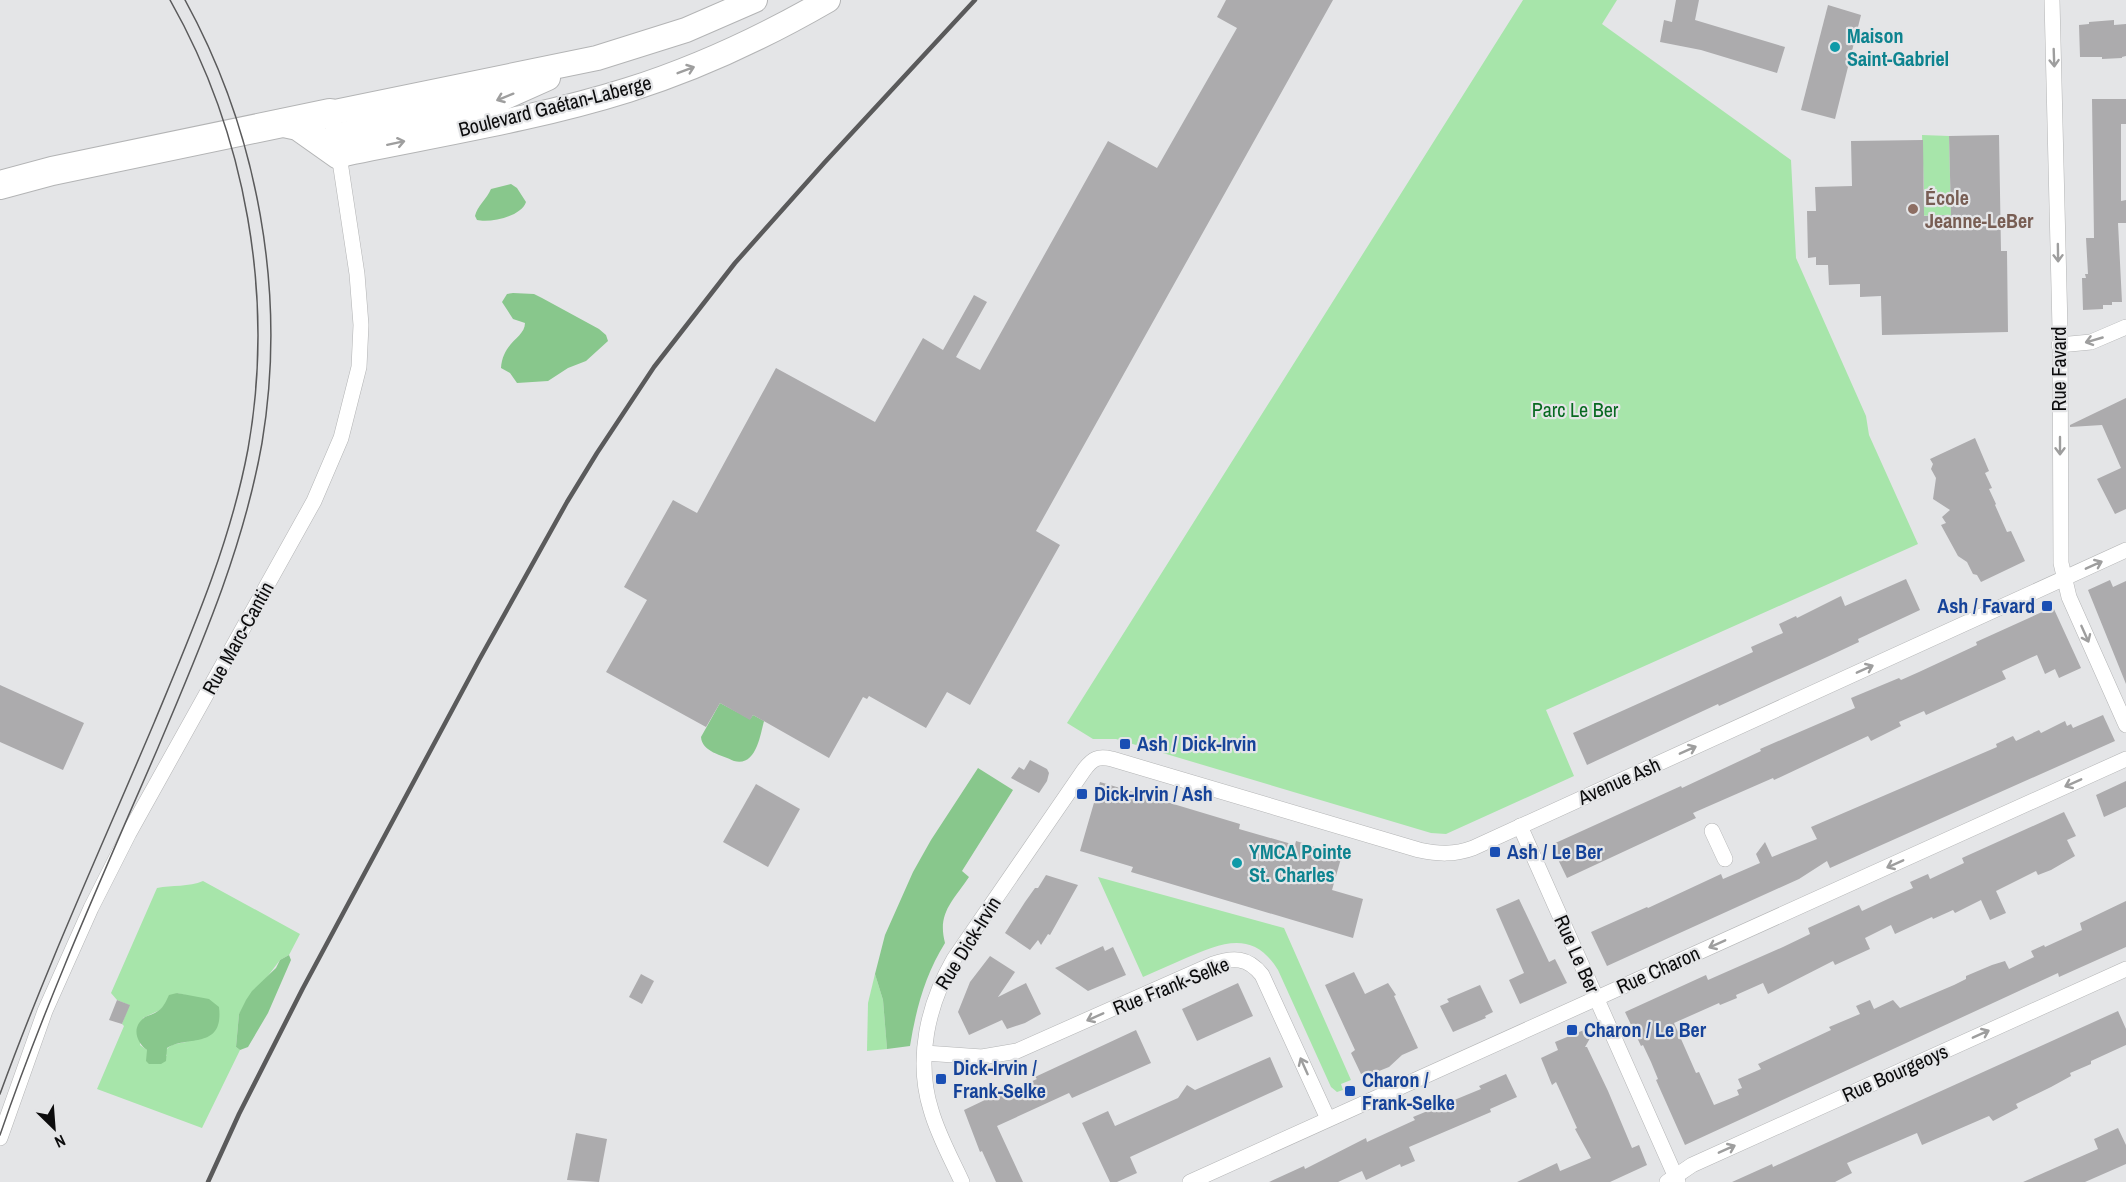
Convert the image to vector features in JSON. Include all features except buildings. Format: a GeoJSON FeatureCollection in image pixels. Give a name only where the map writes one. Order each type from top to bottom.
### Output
{"type":"FeatureCollection","features":[{"type":"Feature","properties":{"kind":"highway"},"geometry":{"type":"LineString","coordinates":[[284,123],[335,134]]}},
{"type":"Feature","properties":{"kind":"highway"},"geometry":{"type":"LineString","coordinates":[[0,185],[62,168],[284,123],[335,134]]}},
{"type":"Feature","properties":{"kind":"main road","name":"Boulevard Gaétan-Laberge"},"geometry":{"type":"LineString","coordinates":[[335,134],[686,30],[755,0]]}},
{"type":"Feature","properties":{"kind":"main road","name":"Boulevard Gaétan-Laberge"},"geometry":{"type":"LineString","coordinates":[[335,134],[543,112],[629,90],[681,72],[744,45],[828,0]]}},
{"type":"Feature","properties":{"kind":"street","name":"Rue Favard"},"geometry":{"type":"LineString","coordinates":[[2052,0],[2060,345],[2061,563],[2068,597],[2126,725]]}},
{"type":"Feature","properties":{"kind":"street","name":"Rue Marc-Cantin"},"geometry":{"type":"LineString","coordinates":[[0,1138],[45,1011],[103,883],[314,501],[341,438],[359,367],[361,325],[357,274],[335,134]]}},
{"type":"Feature","properties":{"kind":"street"},"geometry":{"type":"LineString","coordinates":[[2060,345],[2091,342],[2126,327]]}},
{"type":"Feature","properties":{"kind":"street","name":"Avenue Ash"},"geometry":{"type":"LineString","coordinates":[[1092,760],[1101,757],[1112,759],[1432,853],[1449,854],[1465,851],[2126,550]]}},
{"type":"Feature","properties":{"kind":"street","name":"Rue Charon"},"geometry":{"type":"LineString","coordinates":[[1190,1182],[2126,759]]}},
{"type":"Feature","properties":{"kind":"street","name":"Rue Dick-Irvin"},"geometry":{"type":"LineString","coordinates":[[962,1182],[930,1108],[926,1085],[925,1053],[927,1022],[931,1009],[954,959],[1092,760]]}},
{"type":"Feature","properties":{"kind":"street","name":"Rue Le Ber"},"geometry":{"type":"LineString","coordinates":[[1520,826],[1674,1180]]}},
{"type":"Feature","properties":{"kind":"street"},"geometry":{"type":"LineString","coordinates":[[1712,831],[1725,859]]}},
{"type":"Feature","properties":{"kind":"street","name":"Rue Frank-Selke"},"geometry":{"type":"LineString","coordinates":[[925,1053],[975,1057],[1017,1051],[1213,964],[1228,959],[1240,959],[1252,965],[1262,975],[1328,1119]]}},
{"type":"Feature","properties":{"kind":"street","name":"Rue Bourgeoys"},"geometry":{"type":"LineString","coordinates":[[1674,1180],[1692,1165],[2126,969]]}},
{"type":"Feature","properties":{"kind":"green space","name":"Parc Le Ber"},"geometry":{"type":"Polygon","coordinates":[[[1523,0],[1617,0],[1602,24],[1791,160],[1796,258],[1866,416],[1869,435],[1918,544],[1546,710],[1574,776],[1446,834],[1431,833],[1116,739],[1093,739],[1067,723],[1523,0]]]}},
{"type":"Feature","properties":{"kind":"green space"},"geometry":{"type":"Polygon","coordinates":[[[1922,135],[1949,136],[1951,215],[1914,216],[1924,191],[1922,135]]]}},
{"type":"Feature","properties":{"kind":"green space"},"geometry":{"type":"Polygon","coordinates":[[[511,184],[517,188],[526,202],[523,207],[505,218],[489,221],[477,220],[476,212],[491,189],[511,184]]]}},
{"type":"Feature","properties":{"kind":"green space"},"geometry":{"type":"Polygon","coordinates":[[[507,294],[534,294],[542,298],[599,329],[606,335],[608,341],[586,361],[568,368],[548,381],[517,383],[510,373],[501,368],[509,346],[522,333],[525,323],[513,319],[502,302],[507,294]]]}},
{"type":"Feature","properties":{"kind":"green space"},"geometry":{"type":"Polygon","coordinates":[[[720,703],[750,719],[753,715],[764,721],[756,749],[752,755],[741,762],[709,750],[702,742],[701,737],[720,703]]]}},
{"type":"Feature","properties":{"kind":"green space"},"geometry":{"type":"Polygon","coordinates":[[[978,768],[1013,790],[962,871],[969,877],[945,915],[943,933],[945,943],[922,993],[910,1046],[887,1049],[883,1000],[875,974],[885,935],[913,872],[978,768]]]}},
{"type":"Feature","properties":{"kind":"green space"},"geometry":{"type":"Polygon","coordinates":[[[1098,877],[1284,928],[1351,1080],[1341,1084],[1343,1090],[1337,1092],[1331,1087],[1278,970],[1268,957],[1247,944],[1224,944],[1143,977],[1098,877]]]}},
{"type":"Feature","properties":{"kind":"green space"},"geometry":{"type":"Polygon","coordinates":[[[203,881],[300,934],[289,955],[280,960],[239,1014],[236,1047],[240,1050],[202,1128],[97,1089],[124,1026],[122,1024],[129,1005],[117,1000],[111,993],[157,888],[203,881]],[[177,993],[160,1010],[143,1018],[140,1045],[147,1050],[167,1056],[165,1052],[170,1046],[191,1040],[185,995],[177,993]]]}},
{"type":"Feature","properties":{"kind":"green space"},"geometry":{"type":"Polygon","coordinates":[[[289,955],[291,960],[268,1013],[248,1047],[240,1050],[236,1047],[239,1014],[246,1000],[276,968],[280,960],[289,955]]]}},
{"type":"Feature","properties":{"kind":"green space"},"geometry":{"type":"Polygon","coordinates":[[[875,974],[883,1000],[887,1049],[867,1051],[868,1003],[875,974]]]}},
{"type":"Feature","properties":{"kind":"green space"},"geometry":{"type":"Polygon","coordinates":[[[177,993],[209,999],[219,1007],[219,1021],[216,1030],[203,1039],[175,1044],[167,1048],[166,1061],[161,1064],[149,1064],[146,1061],[147,1050],[138,1039],[138,1025],[145,1017],[160,1009],[169,995],[177,993]]]}},
{"type":"Feature","properties":{"kind":"tram line"},"geometry":{"type":"LineString","coordinates":[[0,1094],[55,954],[195,623],[231,520],[248,449],[256,392],[258,334],[255,275],[248,218],[235,161],[218,105],[196,52],[170,0]]}},
{"type":"Feature","properties":{"kind":"tram line"},"geometry":{"type":"LineString","coordinates":[[0,1135],[55,989],[204,637],[232,561],[254,483],[262,443],[269,386],[271,329],[268,272],[260,215],[248,159],[231,104],[210,51],[185,0]]}},
{"type":"Feature","properties":{"kind":"railway"},"geometry":{"type":"LineString","coordinates":[[208,1182],[239,1114],[303,988],[479,660],[597,453],[654,367],[735,263],[975,0]]}},
{"type":"Feature","properties":{"kind":"place","name":"Maison Saint-Gabriel"},"geometry":{"type":"Point","coordinates":[1835,47]}},
{"type":"Feature","properties":{"kind":"place","name":"École Jeanne-LeBer"},"geometry":{"type":"Point","coordinates":[1913,209]}},
{"type":"Feature","properties":{"kind":"place","name":"Ash / Favard"},"geometry":{"type":"Point","coordinates":[2047,606]}},
{"type":"Feature","properties":{"kind":"place","name":"Ash / Dick-Irvin"},"geometry":{"type":"Point","coordinates":[1125,744]}},
{"type":"Feature","properties":{"kind":"place","name":"Dick-Irvin / Ash"},"geometry":{"type":"Point","coordinates":[1082,794]}},
{"type":"Feature","properties":{"kind":"place","name":"Ash / Le Ber"},"geometry":{"type":"Point","coordinates":[1495,852]}},
{"type":"Feature","properties":{"kind":"place","name":"YMCA Pointe St. Charles"},"geometry":{"type":"Point","coordinates":[1237,863]}},
{"type":"Feature","properties":{"kind":"place","name":"Charon / Le Ber"},"geometry":{"type":"Point","coordinates":[1572,1030]}},
{"type":"Feature","properties":{"kind":"place","name":"Dick-Irvin / Frank-Selke"},"geometry":{"type":"Point","coordinates":[941,1079]}},
{"type":"Feature","properties":{"kind":"place","name":"Charon / Frank-Selke"},"geometry":{"type":"Point","coordinates":[1350,1091]}}]}
